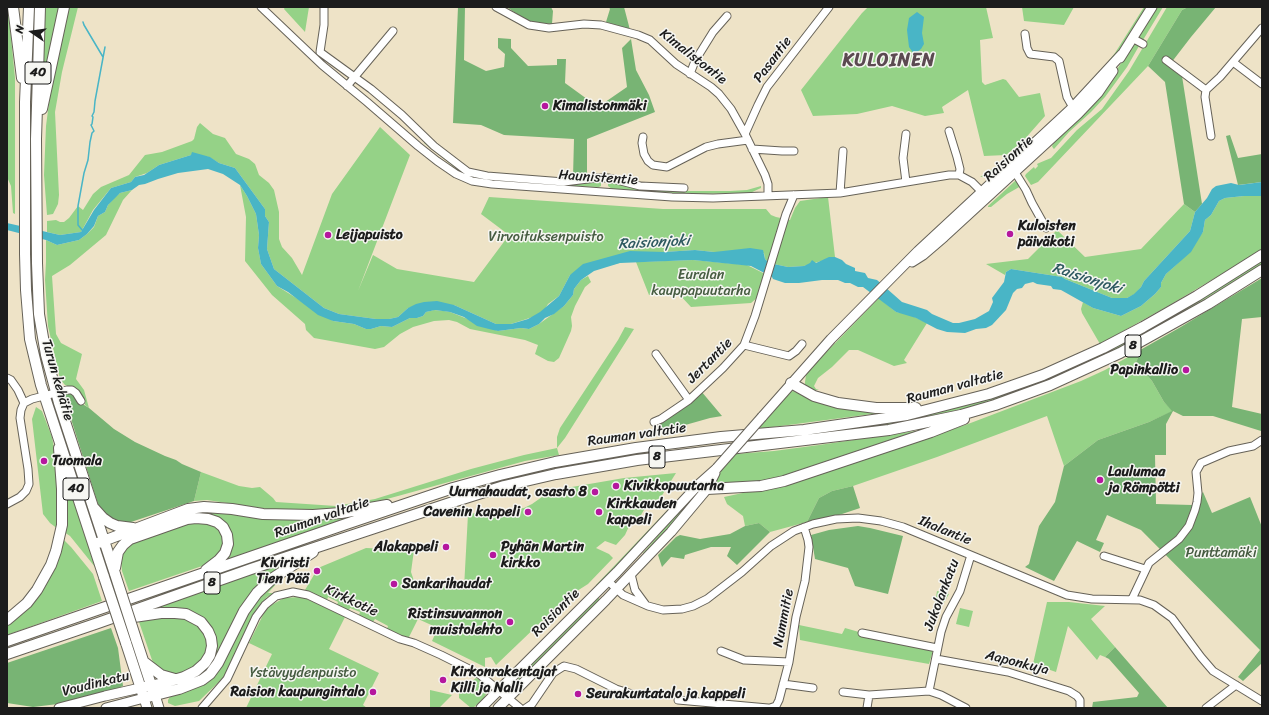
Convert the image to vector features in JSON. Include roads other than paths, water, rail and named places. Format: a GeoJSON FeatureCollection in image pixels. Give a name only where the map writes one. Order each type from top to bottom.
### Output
{"type":"FeatureCollection","features":[{"type":"Feature","properties":{"kind":"highway"},"geometry":{"type":"LineString","coordinates":[[13,7],[16,44],[25,102]]}},
{"type":"Feature","properties":{"kind":"highway","name":"Turun kehätie"},"geometry":{"type":"LineString","coordinates":[[29,7],[25,102],[25,264],[30,339],[34,359],[58,434],[99,543],[115,574],[153,691]]}},
{"type":"Feature","properties":{"kind":"highway","name":"Turun kehätie"},"geometry":{"type":"LineString","coordinates":[[40,7],[36,138],[37,263],[39,314],[42,335],[56,392],[92,505],[104,577],[145,703]]}},
{"type":"Feature","properties":{"kind":"highway"},"geometry":{"type":"LineString","coordinates":[[36,138],[64,7]]}},
{"type":"Feature","properties":{"kind":"highway","name":"Rauman valtatie"},"geometry":{"type":"LineString","coordinates":[[7,641],[453,488],[555,462],[636,448],[721,437],[804,430],[907,415],[938,408],[1016,385],[1071,363],[1143,327],[1197,296],[1262,255]]}},
{"type":"Feature","properties":{"kind":"highway","name":"Rauman valtatie"},"geometry":{"type":"LineString","coordinates":[[7,654],[251,569],[504,486],[556,474],[637,460],[889,430],[947,418],[995,405],[1050,385],[1120,353],[1208,304],[1262,270]]}},
{"type":"Feature","properties":{"kind":"highway"},"geometry":{"type":"LineString","coordinates":[[791,384],[814,396],[850,405],[888,408],[938,408]]}},
{"type":"Feature","properties":{"kind":"highway"},"geometry":{"type":"LineString","coordinates":[[707,489],[761,486],[784,481],[931,432],[995,405]]}},
{"type":"Feature","properties":{"kind":"highway"},"geometry":{"type":"LineString","coordinates":[[7,620],[27,603],[37,590],[52,565],[60,540],[62,509],[58,434]]}},
{"type":"Feature","properties":{"kind":"highway"},"geometry":{"type":"LineString","coordinates":[[99,543],[188,509],[204,507],[232,508],[263,514],[313,515],[341,513],[411,502]]}},
{"type":"Feature","properties":{"kind":"highway"},"geometry":{"type":"LineString","coordinates":[[92,505],[103,518],[110,523],[117,526],[136,529]]}},
{"type":"Feature","properties":{"kind":"highway"},"geometry":{"type":"LineString","coordinates":[[115,574],[117,555],[120,548],[126,542],[187,519],[196,518],[213,520],[220,524],[226,532],[228,541],[226,551],[223,556],[200,575]]}},
{"type":"Feature","properties":{"kind":"highway"},"geometry":{"type":"LineString","coordinates":[[140,688],[153,691],[194,684],[207,676],[218,663],[244,610],[257,593],[280,573],[327,544]]}},
{"type":"Feature","properties":{"kind":"highway"},"geometry":{"type":"LineString","coordinates":[[98,623],[161,613],[175,613],[186,614],[197,619],[204,625],[211,638],[212,646],[210,655],[205,663],[196,672],[176,679],[153,691],[145,703]]}},
{"type":"Feature","properties":{"kind":"highway"},"geometry":{"type":"LineString","coordinates":[[144,662],[161,675],[176,679]]}},
{"type":"Feature","properties":{"kind":"main road","name":"Raisiontie"},"geometry":{"type":"LineString","coordinates":[[481,708],[608,581],[699,484],[717,468],[866,302],[918,251],[1013,169],[1075,111],[1122,54],[1152,7]]}},
{"type":"Feature","properties":{"kind":"main road","name":"Raisiontie"},"geometry":{"type":"LineString","coordinates":[[498,708],[671,532],[707,489],[717,468]]}},
{"type":"Feature","properties":{"kind":"main road","name":"Voudinkatu"},"geometry":{"type":"LineString","coordinates":[[62,708],[140,688]]}},
{"type":"Feature","properties":{"kind":"main road","name":"40"},"geometry":{"type":"LineString","coordinates":[[153,691],[159,708]]}},
{"type":"Feature","properties":{"kind":"main road","name":"Voudinkatu"},"geometry":{"type":"LineString","coordinates":[[106,708],[145,703]]}},
{"type":"Feature","properties":{"kind":"street","name":"Haunistentie"},"geometry":{"type":"LineString","coordinates":[[261,7],[318,61],[418,146],[456,174],[472,181],[492,184],[692,197],[840,193],[949,175],[959,175]]}},
{"type":"Feature","properties":{"kind":"street","name":"Haunistentie"},"geometry":{"type":"LineString","coordinates":[[324,7],[324,25],[320,52],[402,115],[425,137],[468,172],[480,176],[564,182],[604,178],[615,179],[640,186],[684,188]]}},
{"type":"Feature","properties":{"kind":"street","name":"Kimalistontie"},"geometry":{"type":"LineString","coordinates":[[496,7],[521,21],[536,26],[554,28],[593,24],[638,35],[656,44],[671,60],[711,87],[731,109],[768,181],[768,195]]}},
{"type":"Feature","properties":{"kind":"street","name":"Pasantie"},"geometry":{"type":"LineString","coordinates":[[746,137],[758,105],[767,87],[829,7]]}},
{"type":"Feature","properties":{"kind":"street"},"geometry":{"type":"LineString","coordinates":[[690,74],[695,62],[713,32],[727,16]]}},
{"type":"Feature","properties":{"kind":"street"},"geometry":{"type":"LineString","coordinates":[[1211,136],[1205,97],[1206,90],[1262,28]]}},
{"type":"Feature","properties":{"kind":"street"},"geometry":{"type":"LineString","coordinates":[[347,86],[393,31]]}},
{"type":"Feature","properties":{"kind":"street"},"geometry":{"type":"LineString","coordinates":[[1025,34],[1027,48],[1030,54],[1054,57],[1059,61],[1066,98],[1075,111]]}},
{"type":"Feature","properties":{"kind":"street"},"geometry":{"type":"LineString","coordinates":[[1132,38],[1142,44]]}},
{"type":"Feature","properties":{"kind":"street"},"geometry":{"type":"LineString","coordinates":[[1166,60],[1206,90]]}},
{"type":"Feature","properties":{"kind":"street"},"geometry":{"type":"LineString","coordinates":[[1232,62],[1262,84]]}},
{"type":"Feature","properties":{"kind":"street"},"geometry":{"type":"LineString","coordinates":[[949,131],[960,169],[959,175],[967,178],[984,194]]}},
{"type":"Feature","properties":{"kind":"street"},"geometry":{"type":"LineString","coordinates":[[906,134],[903,158],[906,182]]}},
{"type":"Feature","properties":{"kind":"street"},"geometry":{"type":"LineString","coordinates":[[418,146],[425,137]]}},
{"type":"Feature","properties":{"kind":"street"},"geometry":{"type":"LineString","coordinates":[[643,137],[643,148],[648,161],[653,165],[667,167],[706,147],[746,137]]}},
{"type":"Feature","properties":{"kind":"street"},"geometry":{"type":"LineString","coordinates":[[752,149],[794,151]]}},
{"type":"Feature","properties":{"kind":"street"},"geometry":{"type":"LineString","coordinates":[[840,193],[843,151]]}},
{"type":"Feature","properties":{"kind":"street"},"geometry":{"type":"LineString","coordinates":[[1013,169],[1046,228]]}},
{"type":"Feature","properties":{"kind":"street"},"geometry":{"type":"LineString","coordinates":[[604,178],[604,192]]}},
{"type":"Feature","properties":{"kind":"street","name":"Jertantie"},"geometry":{"type":"LineString","coordinates":[[654,422],[689,400],[723,368],[744,345],[768,277],[771,263],[794,195]]}},
{"type":"Feature","properties":{"kind":"street"},"geometry":{"type":"LineString","coordinates":[[744,345],[789,356],[802,344]]}},
{"type":"Feature","properties":{"kind":"street"},"geometry":{"type":"LineString","coordinates":[[656,354],[689,400]]}},
{"type":"Feature","properties":{"kind":"street"},"geometry":{"type":"LineString","coordinates":[[7,378],[11,380],[18,390],[24,403]]}},
{"type":"Feature","properties":{"kind":"street"},"geometry":{"type":"LineString","coordinates":[[7,504],[20,497],[26,491],[29,484],[20,418],[20,410],[24,403],[56,392],[72,390],[78,395],[81,401]]}},
{"type":"Feature","properties":{"kind":"street"},"geometry":{"type":"LineString","coordinates":[[1132,599],[1145,569],[1153,559],[1179,539],[1188,526],[1197,502],[1198,493],[1196,472],[1201,463],[1229,451],[1253,446],[1262,440]]}},
{"type":"Feature","properties":{"kind":"street","name":"Ihalantie"},"geometry":{"type":"LineString","coordinates":[[608,581],[616,589],[633,600],[648,606],[663,610],[687,608],[701,602],[742,572],[771,546],[804,527],[847,518],[881,521],[903,527],[1059,592],[1075,597],[1092,599],[1132,599],[1154,605],[1167,613],[1207,665],[1236,686],[1262,701]]}},
{"type":"Feature","properties":{"kind":"street","name":"Nummitie"},"geometry":{"type":"LineString","coordinates":[[678,700],[769,708],[778,704],[789,662],[808,555],[808,540],[804,527]]}},
{"type":"Feature","properties":{"kind":"street","name":"Jukolankatu"},"geometry":{"type":"LineString","coordinates":[[929,691],[943,624],[963,585],[971,555]]}},
{"type":"Feature","properties":{"kind":"street"},"geometry":{"type":"LineString","coordinates":[[1104,556],[1145,569]]}},
{"type":"Feature","properties":{"kind":"street"},"geometry":{"type":"LineString","coordinates":[[631,574],[635,590],[648,606]]}},
{"type":"Feature","properties":{"kind":"street","name":"Kirkkotie"},"geometry":{"type":"LineString","coordinates":[[202,708],[226,679],[260,611],[270,599],[293,592],[308,595],[400,639],[414,643],[479,674],[520,708]]}},
{"type":"Feature","properties":{"kind":"street"},"geometry":{"type":"LineString","coordinates":[[862,633],[937,648]]}},
{"type":"Feature","properties":{"kind":"street"},"geometry":{"type":"LineString","coordinates":[[721,651],[744,660],[789,662]]}},
{"type":"Feature","properties":{"kind":"street","name":"Aaponkuja"},"geometry":{"type":"LineString","coordinates":[[936,659],[1008,672],[1069,691],[1080,700],[1080,708]]}},
{"type":"Feature","properties":{"kind":"street"},"geometry":{"type":"LineString","coordinates":[[526,708],[532,704],[553,673],[564,666],[576,669],[616,689],[632,694]]}},
{"type":"Feature","properties":{"kind":"street"},"geometry":{"type":"LineString","coordinates":[[783,684],[813,688]]}},
{"type":"Feature","properties":{"kind":"street"},"geometry":{"type":"LineString","coordinates":[[1206,708],[1236,686]]}},
{"type":"Feature","properties":{"kind":"street"},"geometry":{"type":"LineString","coordinates":[[844,692],[869,695],[929,691],[941,695],[966,708]]}},
{"type":"Feature","properties":{"kind":"street"},"geometry":{"type":"LineString","coordinates":[[867,708],[869,695]]}},
{"type":"Feature","properties":{"kind":"water"},"geometry":{"type":"Polygon","coordinates":[[[917,12],[924,17],[922,33],[924,44],[921,49],[914,54],[909,47],[907,30],[909,18],[917,12]]]}},
{"type":"Feature","properties":{"kind":"water"},"geometry":{"type":"Polygon","coordinates":[[[192,152],[210,157],[219,163],[235,168],[265,209],[265,216],[269,222],[267,249],[274,269],[324,308],[339,314],[376,319],[389,319],[398,317],[408,308],[416,304],[437,301],[454,305],[496,324],[511,324],[528,319],[540,312],[559,296],[570,275],[583,264],[630,251],[664,252],[695,250],[714,252],[750,248],[763,250],[765,259],[769,263],[788,267],[804,266],[812,260],[816,263],[829,257],[835,257],[855,268],[855,271],[865,273],[868,278],[877,280],[902,302],[927,310],[932,314],[953,323],[975,319],[989,311],[993,302],[992,298],[1004,282],[1006,272],[1011,269],[1062,277],[1112,298],[1127,298],[1141,287],[1144,281],[1190,231],[1195,212],[1207,198],[1212,189],[1216,186],[1231,183],[1239,185],[1262,182],[1262,196],[1225,198],[1219,201],[1211,215],[1205,220],[1203,232],[1191,252],[1166,274],[1161,283],[1161,287],[1155,294],[1141,306],[1121,316],[1093,308],[1061,290],[1053,289],[1051,286],[1033,282],[1025,284],[1022,288],[1017,289],[1013,293],[1006,310],[992,325],[965,333],[947,332],[937,329],[916,318],[896,312],[863,287],[858,287],[850,283],[845,283],[838,280],[822,280],[785,283],[773,279],[772,277],[751,266],[693,260],[620,263],[594,271],[581,280],[574,289],[573,295],[564,306],[554,314],[545,318],[539,324],[529,329],[521,328],[498,331],[493,330],[477,326],[464,317],[450,312],[435,310],[426,312],[423,316],[417,318],[410,318],[392,327],[381,326],[366,329],[354,324],[333,321],[318,315],[288,292],[277,286],[261,264],[258,248],[259,235],[256,214],[247,196],[240,185],[223,174],[208,169],[178,173],[139,185],[132,190],[120,193],[108,205],[105,212],[98,216],[94,226],[79,240],[57,245],[46,240],[7,230],[7,223],[60,235],[81,232],[94,210],[111,188],[131,182],[135,177],[144,175],[159,165],[191,155],[192,152]]]}},
{"type":"Feature","properties":{"kind":"waterway"},"geometry":{"type":"LineString","coordinates":[[83,22],[103,57]]}},
{"type":"Feature","properties":{"kind":"waterway"},"geometry":{"type":"LineString","coordinates":[[83,231],[78,225],[78,206],[88,160],[90,142],[94,131],[91,125],[92,116],[94,112],[105,47]]}},
{"type":"Feature","properties":{"kind":"place","name":"Kimalistonmäki"},"geometry":{"type":"Point","coordinates":[545,106]}},
{"type":"Feature","properties":{"kind":"place","name":"Kuloisten päiväkoti"},"geometry":{"type":"Point","coordinates":[1010,234]}},
{"type":"Feature","properties":{"kind":"place","name":"Leijapuisto"},"geometry":{"type":"Point","coordinates":[328,235]}},
{"type":"Feature","properties":{"kind":"place","name":"Papinkallio"},"geometry":{"type":"Point","coordinates":[1186,370]}},
{"type":"Feature","properties":{"kind":"place","name":"Tuomala"},"geometry":{"type":"Point","coordinates":[44,461]}},
{"type":"Feature","properties":{"kind":"place","name":"Laulumaa ja Römpötti"},"geometry":{"type":"Point","coordinates":[1100,480]}},
{"type":"Feature","properties":{"kind":"place","name":"Kivikkopuutarha"},"geometry":{"type":"Point","coordinates":[616,486]}},
{"type":"Feature","properties":{"kind":"place","name":"Uurnahaudat, osasto 8"},"geometry":{"type":"Point","coordinates":[595,492]}},
{"type":"Feature","properties":{"kind":"place","name":"Cavenin kappeli"},"geometry":{"type":"Point","coordinates":[528,512]}},
{"type":"Feature","properties":{"kind":"place","name":"Kirkkauden kappeli"},"geometry":{"type":"Point","coordinates":[599,512]}},
{"type":"Feature","properties":{"kind":"place","name":"Alakappeli"},"geometry":{"type":"Point","coordinates":[446,547]}},
{"type":"Feature","properties":{"kind":"place","name":"Pyhän Martin kirkko"},"geometry":{"type":"Point","coordinates":[493,555]}},
{"type":"Feature","properties":{"kind":"place","name":"Kiviristi Tien Pää"},"geometry":{"type":"Point","coordinates":[317,571]}},
{"type":"Feature","properties":{"kind":"place","name":"Sankarihaudat"},"geometry":{"type":"Point","coordinates":[394,584]}},
{"type":"Feature","properties":{"kind":"place","name":"Ristinsuvannon muistolehto"},"geometry":{"type":"Point","coordinates":[510,622]}},
{"type":"Feature","properties":{"kind":"place","name":"Kirkonrakentajat Killi ja Nalli"},"geometry":{"type":"Point","coordinates":[443,680]}},
{"type":"Feature","properties":{"kind":"place","name":"Raision kaupungintalo"},"geometry":{"type":"Point","coordinates":[373,692]}},
{"type":"Feature","properties":{"kind":"place","name":"Seurakuntatalo ja kappeli"},"geometry":{"type":"Point","coordinates":[578,694]}},
{"type":"Feature","properties":{"kind":"district","name":"KULOINEN"},"geometry":{"type":"Point","coordinates":[889,61]}},
{"type":"Feature","properties":{"kind":"park label","name":"Virvoituksenpuisto"},"geometry":{"type":"Point","coordinates":[546,237]}},
{"type":"Feature","properties":{"kind":"park label","name":"Euralan kauppapuutarha"},"geometry":{"type":"Point","coordinates":[701,284]}},
{"type":"Feature","properties":{"kind":"park label","name":"Punttamäki"},"geometry":{"type":"Point","coordinates":[1221,553]}},
{"type":"Feature","properties":{"kind":"park label","name":"Ystävyydenpuisto"},"geometry":{"type":"Point","coordinates":[303,673]}},
{"type":"Feature","properties":{"kind":"water label","name":"Raisionjoki"},"geometry":{"type":"Point","coordinates":[654,243]}},
{"type":"Feature","properties":{"kind":"water label","name":"Raisionjoki"},"geometry":{"type":"Point","coordinates":[1087,279]}}]}
